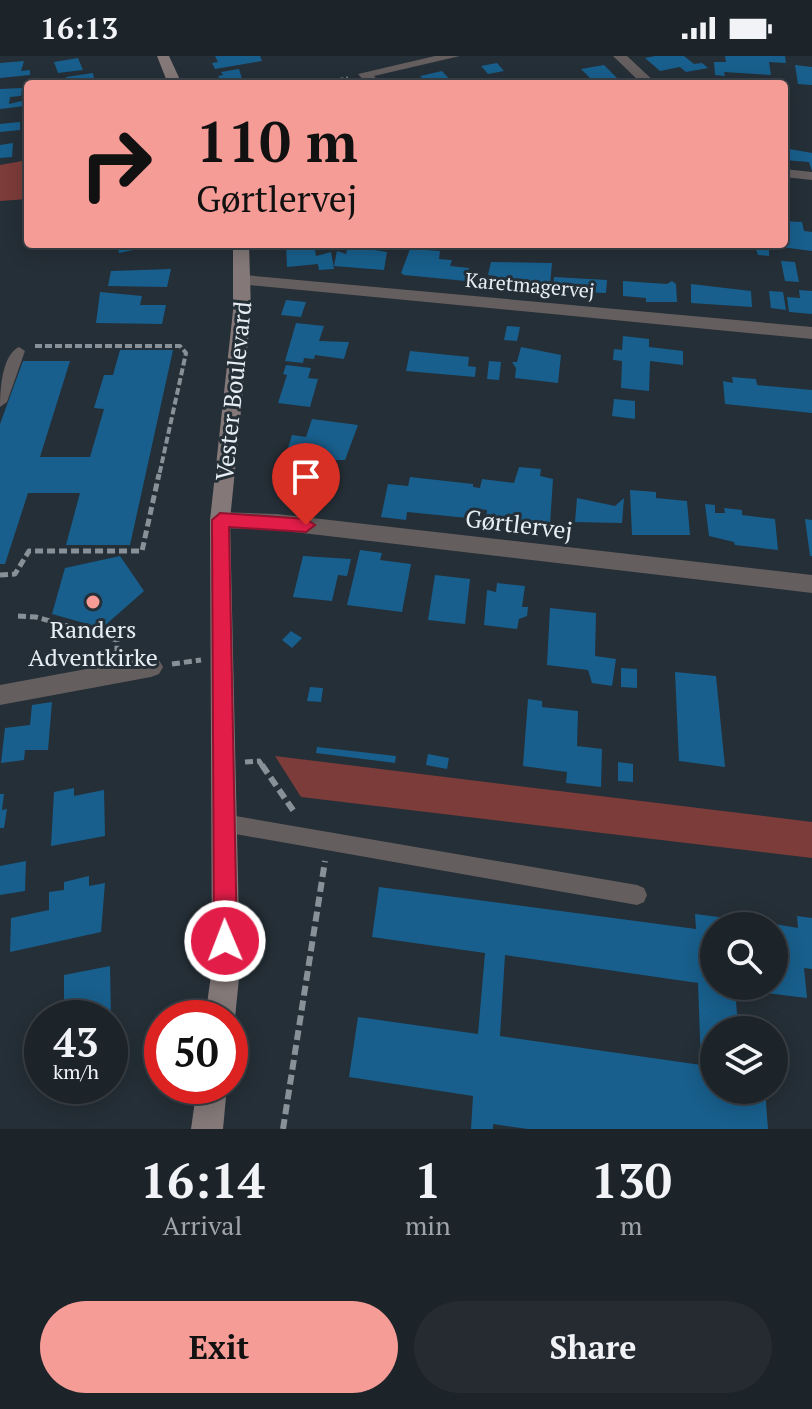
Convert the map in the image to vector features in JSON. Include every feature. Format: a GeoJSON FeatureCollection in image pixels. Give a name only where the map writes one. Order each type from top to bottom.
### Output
{"type":"FeatureCollection","features":[{"type":"Feature","properties":{"kind":"main road"},"geometry":{"type":"LineString","coordinates":[[163,56],[173,80]]}},
{"type":"Feature","properties":{"kind":"main road","name":"Vester Boulevard"},"geometry":{"type":"LineString","coordinates":[[222,1000],[226,968],[220,520],[244,280],[241,248]]}},
{"type":"Feature","properties":{"kind":"main road"},"geometry":{"type":"LineString","coordinates":[[207,1129],[210,1104]]}},
{"type":"Feature","properties":{"kind":"street"},"geometry":{"type":"LineString","coordinates":[[370,79],[454,56]]}},
{"type":"Feature","properties":{"kind":"street"},"geometry":{"type":"LineString","coordinates":[[619,56],[646,80]]}},
{"type":"Feature","properties":{"kind":"street"},"geometry":{"type":"LineString","coordinates":[[788,173],[812,176]]}},
{"type":"Feature","properties":{"kind":"street","name":"Karetmagervej"},"geometry":{"type":"LineString","coordinates":[[244,280],[812,333]]}},
{"type":"Feature","properties":{"kind":"street","name":"Gørtlervej"},"geometry":{"type":"LineString","coordinates":[[220,520],[277,522],[812,584]]}},
{"type":"Feature","properties":{"kind":"street"},"geometry":{"type":"LineString","coordinates":[[0,695],[151,667]]}},
{"type":"Feature","properties":{"kind":"lane"},"geometry":{"type":"LineString","coordinates":[[0,402],[19,351]]}},
{"type":"Feature","properties":{"kind":"lane"},"geometry":{"type":"LineString","coordinates":[[224,823],[637,895]]}},
{"type":"Feature","properties":{"kind":"path"},"geometry":{"type":"LineString","coordinates":[[0,575],[15,574],[29,551],[142,551],[186,353],[180,346],[39,345],[19,351]]}},
{"type":"Feature","properties":{"kind":"path"},"geometry":{"type":"LineString","coordinates":[[18,616],[36,617],[117,640],[117,673]]}},
{"type":"Feature","properties":{"kind":"path"},"geometry":{"type":"LineString","coordinates":[[151,667],[221,657]]}},
{"type":"Feature","properties":{"kind":"path"},"geometry":{"type":"LineString","coordinates":[[223,763],[259,761],[326,857],[283,1129]]}},
{"type":"Feature","properties":{"kind":"shaded area"},"geometry":{"type":"Polygon","coordinates":[[[24,161],[24,199],[0,201],[0,165],[24,161]]]}},
{"type":"Feature","properties":{"kind":"shaded area"},"geometry":{"type":"Polygon","coordinates":[[[275,756],[812,822],[812,858],[301,797],[275,756]]]}},
{"type":"Feature","properties":{"kind":"building"},"geometry":{"type":"Polygon","coordinates":[[[215,56],[260,56],[262,61],[215,69],[212,63],[218,62],[215,56]]]}},
{"type":"Feature","properties":{"kind":"building"},"geometry":{"type":"Polygon","coordinates":[[[684,56],[694,64],[702,63],[708,68],[686,72],[680,67],[660,71],[645,58],[684,56]]]}},
{"type":"Feature","properties":{"kind":"building"},"geometry":{"type":"Polygon","coordinates":[[[725,56],[785,56],[786,63],[769,62],[771,75],[724,72],[725,76],[715,75],[714,62],[726,62],[725,56]]]}},
{"type":"Feature","properties":{"kind":"building"},"geometry":{"type":"Polygon","coordinates":[[[78,58],[83,70],[58,73],[54,62],[78,58]]]}},
{"type":"Feature","properties":{"kind":"building"},"geometry":{"type":"Polygon","coordinates":[[[24,61],[21,71],[30,70],[30,75],[0,78],[0,63],[24,61]]]}},
{"type":"Feature","properties":{"kind":"building"},"geometry":{"type":"Polygon","coordinates":[[[497,63],[504,71],[488,74],[481,66],[497,63]]]}},
{"type":"Feature","properties":{"kind":"building"},"geometry":{"type":"Polygon","coordinates":[[[604,65],[619,80],[592,80],[581,69],[604,65]]]}},
{"type":"Feature","properties":{"kind":"building"},"geometry":{"type":"Polygon","coordinates":[[[795,65],[812,67],[812,85],[798,84],[795,65]]]}},
{"type":"Feature","properties":{"kind":"building"},"geometry":{"type":"Polygon","coordinates":[[[239,69],[242,80],[220,80],[218,76],[223,75],[221,72],[239,69]]]}},
{"type":"Feature","properties":{"kind":"building"},"geometry":{"type":"Polygon","coordinates":[[[442,71],[450,80],[424,80],[420,76],[442,71]]]}},
{"type":"Feature","properties":{"kind":"building"},"geometry":{"type":"Polygon","coordinates":[[[93,73],[94,80],[66,80],[66,77],[93,73]]]}},
{"type":"Feature","properties":{"kind":"building"},"geometry":{"type":"Polygon","coordinates":[[[22,88],[21,96],[10,97],[9,104],[24,100],[24,106],[0,109],[0,89],[22,88]]]}},
{"type":"Feature","properties":{"kind":"building"},"geometry":{"type":"Polygon","coordinates":[[[20,122],[20,130],[0,132],[0,124],[20,122]]]}},
{"type":"Feature","properties":{"kind":"building"},"geometry":{"type":"Polygon","coordinates":[[[13,143],[12,157],[0,158],[0,145],[13,143]]]}},
{"type":"Feature","properties":{"kind":"building"},"geometry":{"type":"Polygon","coordinates":[[[788,149],[812,153],[812,171],[809,162],[788,160],[788,149]]]}},
{"type":"Feature","properties":{"kind":"building"},"geometry":{"type":"Polygon","coordinates":[[[788,221],[802,222],[804,231],[812,232],[812,251],[788,248],[788,221]]]}},
{"type":"Feature","properties":{"kind":"building"},"geometry":{"type":"Polygon","coordinates":[[[118,248],[143,248],[119,253],[118,248]]]}},
{"type":"Feature","properties":{"kind":"building"},"geometry":{"type":"Polygon","coordinates":[[[286,248],[315,248],[316,256],[331,252],[334,269],[319,270],[318,264],[287,267],[286,248]]]}},
{"type":"Feature","properties":{"kind":"building"},"geometry":{"type":"Polygon","coordinates":[[[348,248],[387,252],[384,270],[334,266],[337,251],[346,254],[348,248]]]}},
{"type":"Feature","properties":{"kind":"building"},"geometry":{"type":"Polygon","coordinates":[[[755,248],[769,248],[769,256],[758,255],[755,248]]]}},
{"type":"Feature","properties":{"kind":"building"},"geometry":{"type":"Polygon","coordinates":[[[410,249],[440,251],[439,259],[452,260],[450,266],[469,268],[466,281],[404,275],[401,273],[410,249]]]}},
{"type":"Feature","properties":{"kind":"building"},"geometry":{"type":"Polygon","coordinates":[[[781,261],[795,262],[799,282],[785,281],[781,261]]]}},
{"type":"Feature","properties":{"kind":"building"},"geometry":{"type":"Polygon","coordinates":[[[491,262],[552,263],[550,285],[514,283],[514,292],[501,291],[494,286],[496,276],[488,275],[491,262]]]}},
{"type":"Feature","properties":{"kind":"building"},"geometry":{"type":"Polygon","coordinates":[[[171,269],[167,287],[108,286],[111,271],[171,269]]]}},
{"type":"Feature","properties":{"kind":"building"},"geometry":{"type":"Polygon","coordinates":[[[554,277],[607,280],[606,293],[553,291],[554,277]]]}},
{"type":"Feature","properties":{"kind":"building"},"geometry":{"type":"Polygon","coordinates":[[[623,281],[667,284],[672,281],[676,284],[677,302],[646,302],[646,298],[623,296],[623,281]]]}},
{"type":"Feature","properties":{"kind":"building"},"geometry":{"type":"Polygon","coordinates":[[[691,284],[751,291],[752,307],[691,303],[691,284]]]}},
{"type":"Feature","properties":{"kind":"building"},"geometry":{"type":"Polygon","coordinates":[[[799,290],[812,291],[812,314],[789,312],[787,297],[800,298],[799,290]]]}},
{"type":"Feature","properties":{"kind":"building"},"geometry":{"type":"Polygon","coordinates":[[[769,291],[783,292],[786,310],[771,308],[769,291]]]}},
{"type":"Feature","properties":{"kind":"building"},"geometry":{"type":"Polygon","coordinates":[[[100,292],[142,296],[140,305],[166,305],[162,324],[96,323],[100,292]]]}},
{"type":"Feature","properties":{"kind":"building"},"geometry":{"type":"Polygon","coordinates":[[[286,300],[306,302],[301,317],[281,315],[286,300]]]}},
{"type":"Feature","properties":{"kind":"building"},"geometry":{"type":"Polygon","coordinates":[[[296,323],[324,326],[319,341],[349,342],[344,359],[315,355],[314,359],[304,358],[303,363],[285,361],[296,323]]]}},
{"type":"Feature","properties":{"kind":"building"},"geometry":{"type":"Polygon","coordinates":[[[507,326],[520,327],[517,341],[504,340],[507,326]]]}},
{"type":"Feature","properties":{"kind":"building"},"geometry":{"type":"Polygon","coordinates":[[[623,336],[649,339],[649,347],[683,351],[683,365],[650,361],[649,391],[621,388],[622,361],[613,360],[614,349],[622,350],[623,336]]]}},
{"type":"Feature","properties":{"kind":"building"},"geometry":{"type":"Polygon","coordinates":[[[521,347],[561,355],[558,383],[515,378],[516,368],[512,362],[517,362],[521,347]]]}},
{"type":"Feature","properties":{"kind":"building"},"geometry":{"type":"Polygon","coordinates":[[[120,350],[173,350],[130,545],[66,545],[80,493],[28,493],[5,564],[0,564],[0,424],[23,361],[70,361],[40,457],[90,457],[104,409],[94,408],[104,375],[113,375],[120,350]]]}},
{"type":"Feature","properties":{"kind":"building"},"geometry":{"type":"Polygon","coordinates":[[[410,351],[469,357],[468,366],[476,367],[475,377],[406,371],[410,351]]]}},
{"type":"Feature","properties":{"kind":"building"},"geometry":{"type":"Polygon","coordinates":[[[489,361],[501,362],[499,380],[487,379],[489,361]]]}},
{"type":"Feature","properties":{"kind":"building"},"geometry":{"type":"Polygon","coordinates":[[[286,365],[311,368],[308,378],[318,379],[310,407],[278,403],[287,375],[283,374],[286,365]]]}},
{"type":"Feature","properties":{"kind":"building"},"geometry":{"type":"Polygon","coordinates":[[[732,377],[756,379],[757,385],[812,390],[812,413],[725,404],[723,381],[733,383],[732,377]]]}},
{"type":"Feature","properties":{"kind":"building"},"geometry":{"type":"Polygon","coordinates":[[[614,399],[635,401],[635,419],[612,416],[614,399]]]}},
{"type":"Feature","properties":{"kind":"building"},"geometry":{"type":"Polygon","coordinates":[[[312,419],[358,425],[345,460],[305,460],[308,451],[288,448],[292,435],[306,437],[312,419]]]}},
{"type":"Feature","properties":{"kind":"building"},"geometry":{"type":"Polygon","coordinates":[[[519,467],[541,469],[540,476],[553,479],[550,525],[486,519],[487,510],[470,508],[468,518],[407,512],[406,520],[381,517],[388,484],[408,486],[410,477],[473,484],[473,487],[480,488],[482,479],[514,483],[519,467]]]}},
{"type":"Feature","properties":{"kind":"building"},"geometry":{"type":"Polygon","coordinates":[[[279,469],[309,472],[304,489],[275,486],[279,469]]]}},
{"type":"Feature","properties":{"kind":"building"},"geometry":{"type":"Polygon","coordinates":[[[630,490],[656,492],[656,498],[687,501],[690,535],[632,535],[630,490]]]}},
{"type":"Feature","properties":{"kind":"building"},"geometry":{"type":"Polygon","coordinates":[[[577,498],[615,506],[624,498],[622,523],[575,522],[577,498]]]}},
{"type":"Feature","properties":{"kind":"building"},"geometry":{"type":"Polygon","coordinates":[[[705,504],[715,505],[715,513],[725,513],[724,508],[742,510],[742,515],[775,519],[778,550],[735,545],[734,542],[709,536],[705,504]]]}},
{"type":"Feature","properties":{"kind":"building"},"geometry":{"type":"Polygon","coordinates":[[[805,519],[812,520],[812,556],[810,556],[805,519]]]}},
{"type":"Feature","properties":{"kind":"building"},"geometry":{"type":"Polygon","coordinates":[[[360,550],[382,553],[380,560],[411,564],[402,612],[347,605],[360,550]]]}},
{"type":"Feature","properties":{"kind":"building","name":"Randers Adventkirke"},"geometry":{"type":"Polygon","coordinates":[[[120,556],[144,591],[102,628],[52,614],[65,568],[120,556]]]}},
{"type":"Feature","properties":{"kind":"building"},"geometry":{"type":"Polygon","coordinates":[[[303,556],[351,559],[347,576],[338,575],[332,601],[293,597],[303,556]]]}},
{"type":"Feature","properties":{"kind":"building"},"geometry":{"type":"Polygon","coordinates":[[[435,575],[470,579],[465,624],[428,620],[435,575]]]}},
{"type":"Feature","properties":{"kind":"building"},"geometry":{"type":"Polygon","coordinates":[[[497,583],[525,586],[522,607],[528,607],[527,616],[519,619],[517,629],[484,625],[487,590],[496,592],[497,583]]]}},
{"type":"Feature","properties":{"kind":"building"},"geometry":{"type":"Polygon","coordinates":[[[550,608],[596,613],[595,656],[616,659],[612,686],[592,683],[588,670],[547,665],[550,608]]]}},
{"type":"Feature","properties":{"kind":"building"},"geometry":{"type":"Polygon","coordinates":[[[291,631],[302,638],[292,648],[282,640],[291,631]]]}},
{"type":"Feature","properties":{"kind":"building"},"geometry":{"type":"Polygon","coordinates":[[[621,668],[637,669],[637,688],[621,687],[621,668]]]}},
{"type":"Feature","properties":{"kind":"building"},"geometry":{"type":"Polygon","coordinates":[[[675,672],[716,676],[725,767],[679,761],[675,672]]]}},
{"type":"Feature","properties":{"kind":"building"},"geometry":{"type":"Polygon","coordinates":[[[310,687],[323,688],[321,702],[307,701],[310,687]]]}},
{"type":"Feature","properties":{"kind":"building"},"geometry":{"type":"Polygon","coordinates":[[[528,699],[542,701],[542,707],[578,711],[577,746],[602,749],[601,787],[566,783],[567,772],[523,766],[528,699]]]}},
{"type":"Feature","properties":{"kind":"building"},"geometry":{"type":"Polygon","coordinates":[[[52,702],[48,750],[25,750],[24,760],[1,763],[5,728],[30,725],[32,705],[52,702]]]}},
{"type":"Feature","properties":{"kind":"building"},"geometry":{"type":"Polygon","coordinates":[[[317,747],[396,756],[395,763],[316,753],[317,747]]]}},
{"type":"Feature","properties":{"kind":"building"},"geometry":{"type":"Polygon","coordinates":[[[428,754],[449,758],[447,769],[426,765],[428,754]]]}},
{"type":"Feature","properties":{"kind":"building"},"geometry":{"type":"Polygon","coordinates":[[[618,762],[633,764],[633,782],[618,781],[618,762]]]}},
{"type":"Feature","properties":{"kind":"building"},"geometry":{"type":"Polygon","coordinates":[[[74,788],[74,796],[104,790],[105,836],[51,846],[54,792],[74,788]]]}},
{"type":"Feature","properties":{"kind":"building"},"geometry":{"type":"Polygon","coordinates":[[[0,794],[4,794],[2,810],[7,809],[4,828],[0,828],[0,794]]]}},
{"type":"Feature","properties":{"kind":"building"},"geometry":{"type":"Polygon","coordinates":[[[26,861],[25,891],[0,895],[0,866],[26,861]]]}},
{"type":"Feature","properties":{"kind":"building"},"geometry":{"type":"Polygon","coordinates":[[[89,876],[89,886],[105,883],[101,932],[10,952],[11,918],[49,910],[49,892],[64,890],[64,882],[89,876]]]}},
{"type":"Feature","properties":{"kind":"building"},"geometry":{"type":"Polygon","coordinates":[[[379,887],[696,929],[695,914],[700,915],[700,1000],[736,1000],[737,1014],[751,1016],[700,1016],[700,1038],[698,983],[505,955],[500,1036],[700,1065],[700,1104],[766,1104],[768,1129],[528,1129],[493,1124],[493,1129],[471,1129],[473,1096],[349,1077],[358,1017],[478,1034],[485,953],[372,937],[379,887]]]}},
{"type":"Feature","properties":{"kind":"building"},"geometry":{"type":"Polygon","coordinates":[[[797,916],[812,918],[812,969],[804,968],[807,998],[788,996],[788,926],[798,928],[797,916]]]}},
{"type":"Feature","properties":{"kind":"building"},"geometry":{"type":"Polygon","coordinates":[[[110,966],[111,1000],[64,1000],[64,975],[110,966]]]}},
{"type":"Feature","properties":{"kind":"place","name":"Randers Adventkirke"},"geometry":{"type":"Point","coordinates":[93,602]}},
{"type":"Feature","properties":{"kind":"route"},"geometry":{"type":"LineString","coordinates":[[225,941],[220,520],[306,525]]}}]}
